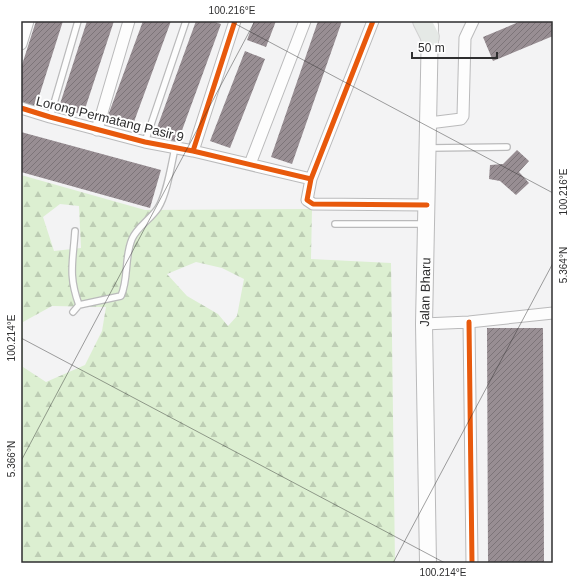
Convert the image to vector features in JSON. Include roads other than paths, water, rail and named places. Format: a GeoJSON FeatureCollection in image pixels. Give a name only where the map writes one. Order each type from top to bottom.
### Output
{"type":"FeatureCollection","features":[{"type":"Feature","properties":{"kind":"main road","name":"Jalan Bharu"},"geometry":{"type":"LineString","coordinates":[[427,26],[428,148],[424,324],[428,563]]}},
{"type":"Feature","properties":{"kind":"street"},"geometry":{"type":"LineString","coordinates":[[21,44],[28,21]]}},
{"type":"Feature","properties":{"kind":"street"},"geometry":{"type":"LineString","coordinates":[[97,130],[129,21]]}},
{"type":"Feature","properties":{"kind":"street"},"geometry":{"type":"LineString","coordinates":[[193,151],[235,21]]}},
{"type":"Feature","properties":{"kind":"street"},"geometry":{"type":"LineString","coordinates":[[250,164],[305,21]]}},
{"type":"Feature","properties":{"kind":"street"},"geometry":{"type":"LineString","coordinates":[[373,21],[312,179],[307,197],[312,204],[427,205]]}},
{"type":"Feature","properties":{"kind":"street"},"geometry":{"type":"LineString","coordinates":[[428,123],[461,118],[463,116],[465,38],[473,21]]}},
{"type":"Feature","properties":{"kind":"street","name":"Lorong Permatang Pasir 9"},"geometry":{"type":"LineString","coordinates":[[21,108],[145,142],[193,151],[312,179]]}},
{"type":"Feature","properties":{"kind":"street"},"geometry":{"type":"LineString","coordinates":[[424,324],[469,322],[553,313]]}},
{"type":"Feature","properties":{"kind":"street"},"geometry":{"type":"LineString","coordinates":[[469,322],[472,563]]}},
{"type":"Feature","properties":{"kind":"lane"},"geometry":{"type":"LineString","coordinates":[[50,117],[78,21]]}},
{"type":"Feature","properties":{"kind":"lane"},"geometry":{"type":"LineString","coordinates":[[145,142],[186,21]]}},
{"type":"Feature","properties":{"kind":"lane"},"geometry":{"type":"LineString","coordinates":[[428,148],[506,147]]}},
{"type":"Feature","properties":{"kind":"lane"},"geometry":{"type":"LineString","coordinates":[[73,312],[79,305],[121,296],[125,287],[128,251],[133,237],[161,203],[175,148]]}},
{"type":"Feature","properties":{"kind":"lane"},"geometry":{"type":"LineString","coordinates":[[335,224],[427,224]]}},
{"type":"Feature","properties":{"kind":"lane"},"geometry":{"type":"LineString","coordinates":[[76,231],[71,274],[79,305]]}}]}
